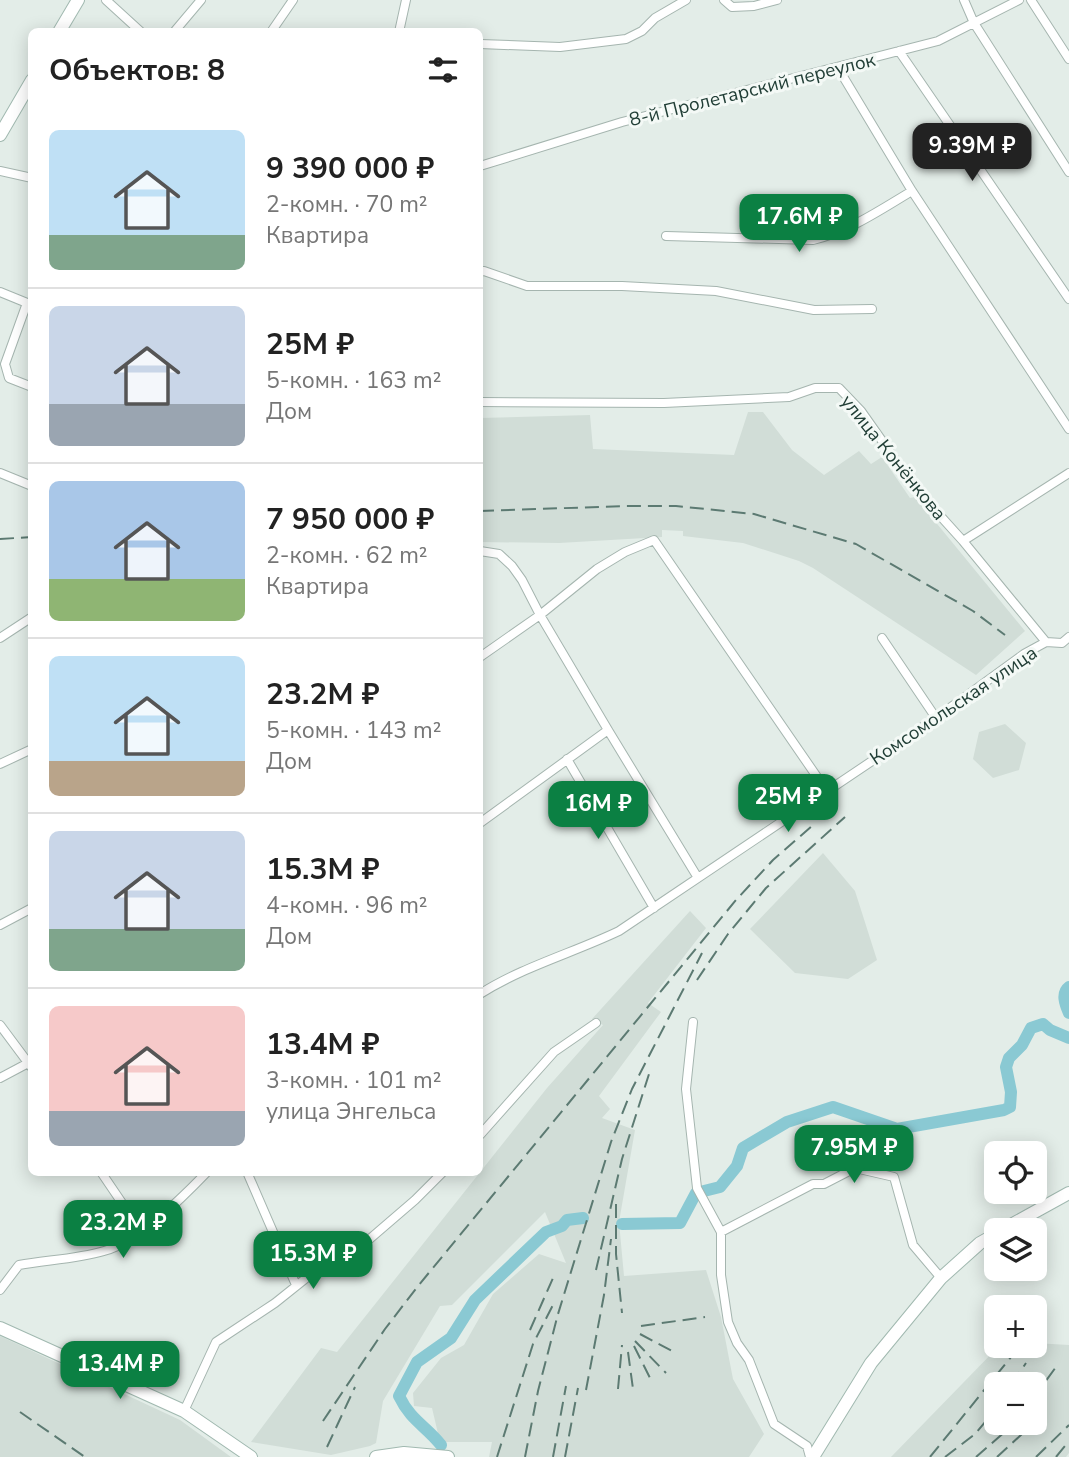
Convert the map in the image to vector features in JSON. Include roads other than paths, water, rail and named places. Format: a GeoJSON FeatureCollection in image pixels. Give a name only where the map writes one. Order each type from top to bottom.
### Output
{"type":"FeatureCollection","features":[{"type":"Feature","properties":{"kind":"street"},"geometry":{"type":"LineString","coordinates":[[61,28],[78,0]]}},
{"type":"Feature","properties":{"kind":"street"},"geometry":{"type":"LineString","coordinates":[[106,0],[137,28]]}},
{"type":"Feature","properties":{"kind":"street"},"geometry":{"type":"LineString","coordinates":[[176,28],[201,0]]}},
{"type":"Feature","properties":{"kind":"street"},"geometry":{"type":"LineString","coordinates":[[274,28],[293,0]]}},
{"type":"Feature","properties":{"kind":"street"},"geometry":{"type":"LineString","coordinates":[[401,28],[405,0]]}},
{"type":"Feature","properties":{"kind":"street"},"geometry":{"type":"LineString","coordinates":[[483,44],[560,47],[626,39],[686,0]]}},
{"type":"Feature","properties":{"kind":"street"},"geometry":{"type":"LineString","coordinates":[[724,0],[732,7],[754,6],[777,0]]}},
{"type":"Feature","properties":{"kind":"street"},"geometry":{"type":"LineString","coordinates":[[964,0],[974,23],[1069,172]]}},
{"type":"Feature","properties":{"kind":"street","name":"8-й Пролетарский переулок"},"geometry":{"type":"LineString","coordinates":[[483,165],[622,122],[938,41],[1019,0]]}},
{"type":"Feature","properties":{"kind":"street"},"geometry":{"type":"LineString","coordinates":[[1031,0],[1069,59]]}},
{"type":"Feature","properties":{"kind":"street"},"geometry":{"type":"LineString","coordinates":[[899,51],[1069,299]]}},
{"type":"Feature","properties":{"kind":"street"},"geometry":{"type":"LineString","coordinates":[[838,68],[912,191],[1069,429]]}},
{"type":"Feature","properties":{"kind":"street"},"geometry":{"type":"LineString","coordinates":[[0,135],[28,86]]}},
{"type":"Feature","properties":{"kind":"street"},"geometry":{"type":"LineString","coordinates":[[0,171],[28,177]]}},
{"type":"Feature","properties":{"kind":"street"},"geometry":{"type":"LineString","coordinates":[[666,236],[813,240],[854,226],[912,191]]}},
{"type":"Feature","properties":{"kind":"street"},"geometry":{"type":"LineString","coordinates":[[483,271],[527,286],[622,286],[716,291],[814,310],[872,309]]}},
{"type":"Feature","properties":{"kind":"street"},"geometry":{"type":"LineString","coordinates":[[0,292],[28,304]]}},
{"type":"Feature","properties":{"kind":"street"},"geometry":{"type":"LineString","coordinates":[[28,306],[5,364],[9,378],[28,385]]}},
{"type":"Feature","properties":{"kind":"street","name":"улица Конёнкова"},"geometry":{"type":"LineString","coordinates":[[483,402],[664,403],[789,397],[815,388],[839,388],[862,411],[916,489],[963,541],[1046,642]]}},
{"type":"Feature","properties":{"kind":"street"},"geometry":{"type":"LineString","coordinates":[[0,473],[28,484]]}},
{"type":"Feature","properties":{"kind":"street"},"geometry":{"type":"LineString","coordinates":[[963,541],[1069,474]]}},
{"type":"Feature","properties":{"kind":"street"},"geometry":{"type":"LineString","coordinates":[[483,655],[540,615],[597,569],[625,552],[654,540],[826,790]]}},
{"type":"Feature","properties":{"kind":"street"},"geometry":{"type":"LineString","coordinates":[[483,551],[499,554],[512,566],[698,878]]}},
{"type":"Feature","properties":{"kind":"street"},"geometry":{"type":"LineString","coordinates":[[0,638],[28,620]]}},
{"type":"Feature","properties":{"kind":"street","name":"Комсомольская улица"},"geometry":{"type":"LineString","coordinates":[[483,992],[500,981],[619,931],[936,718],[1024,654],[1046,642],[1062,643],[1069,637]]}},
{"type":"Feature","properties":{"kind":"street"},"geometry":{"type":"LineString","coordinates":[[882,638],[936,718]]}},
{"type":"Feature","properties":{"kind":"street"},"geometry":{"type":"LineString","coordinates":[[483,821],[608,730]]}},
{"type":"Feature","properties":{"kind":"street"},"geometry":{"type":"LineString","coordinates":[[0,764],[28,751]]}},
{"type":"Feature","properties":{"kind":"street"},"geometry":{"type":"LineString","coordinates":[[567,759],[654,908]]}},
{"type":"Feature","properties":{"kind":"street"},"geometry":{"type":"LineString","coordinates":[[0,925],[28,910]]}},
{"type":"Feature","properties":{"kind":"street"},"geometry":{"type":"LineString","coordinates":[[693,1022],[686,1088],[697,1188],[721,1232],[721,1275],[728,1322],[737,1343],[749,1360],[774,1424],[807,1446],[811,1457]]}},
{"type":"Feature","properties":{"kind":"street"},"geometry":{"type":"LineString","coordinates":[[483,1132],[554,1052],[596,1023]]}},
{"type":"Feature","properties":{"kind":"street"},"geometry":{"type":"LineString","coordinates":[[0,1025],[28,1061]]}},
{"type":"Feature","properties":{"kind":"street"},"geometry":{"type":"LineString","coordinates":[[0,1078],[28,1065]]}},
{"type":"Feature","properties":{"kind":"street"},"geometry":{"type":"LineString","coordinates":[[721,1232],[813,1184],[824,1184],[855,1168],[894,1177],[913,1245],[941,1278]]}},
{"type":"Feature","properties":{"kind":"street"},"geometry":{"type":"LineString","coordinates":[[105,1176],[141,1231]]}},
{"type":"Feature","properties":{"kind":"street"},"geometry":{"type":"LineString","coordinates":[[0,1290],[19,1265],[107,1251],[124,1244],[186,1194],[203,1176]]}},
{"type":"Feature","properties":{"kind":"street"},"geometry":{"type":"LineString","coordinates":[[249,1176],[296,1285]]}},
{"type":"Feature","properties":{"kind":"street"},"geometry":{"type":"LineString","coordinates":[[184,1411],[216,1342],[275,1303],[326,1263],[358,1249],[439,1176]]}},
{"type":"Feature","properties":{"kind":"street"},"geometry":{"type":"LineString","coordinates":[[1024,1218],[1069,1193]]}},
{"type":"Feature","properties":{"kind":"street"},"geometry":{"type":"LineString","coordinates":[[811,1457],[871,1363],[941,1278],[984,1240]]}},
{"type":"Feature","properties":{"kind":"street"},"geometry":{"type":"LineString","coordinates":[[0,1328],[184,1411],[251,1457]]}},
{"type":"Feature","properties":{"kind":"street"},"geometry":{"type":"LineString","coordinates":[[376,1457],[404,1453],[447,1457]]}},
{"type":"Feature","properties":{"kind":"waterway"},"geometry":{"type":"LineString","coordinates":[[1069,987],[1064,995],[1069,1013]]}},
{"type":"Feature","properties":{"kind":"waterway"},"geometry":{"type":"LineString","coordinates":[[622,1224],[680,1223],[696,1193],[720,1187],[737,1166],[743,1148],[787,1122],[833,1107],[897,1129],[1004,1110],[1010,1107],[1011,1092],[1006,1067],[1009,1058],[1022,1045],[1031,1028],[1043,1024],[1069,1038]]}},
{"type":"Feature","properties":{"kind":"waterway"},"geometry":{"type":"LineString","coordinates":[[441,1445],[413,1417],[399,1396],[417,1362],[451,1338],[475,1300],[546,1232],[562,1226],[567,1220],[583,1218]]}},
{"type":"Feature","properties":{"kind":"railway"},"geometry":{"type":"LineString","coordinates":[[483,511],[676,506],[754,514],[856,544],[973,611],[1005,635]]}},
{"type":"Feature","properties":{"kind":"railway"},"geometry":{"type":"LineString","coordinates":[[0,539],[28,537]]}},
{"type":"Feature","properties":{"kind":"railway"},"geometry":{"type":"LineString","coordinates":[[697,980],[728,934],[766,888],[845,817]]}},
{"type":"Feature","properties":{"kind":"railway"},"geometry":{"type":"LineString","coordinates":[[323,1421],[385,1329],[418,1286],[736,900],[773,860],[813,825]]}},
{"type":"Feature","properties":{"kind":"railway"},"geometry":{"type":"LineString","coordinates":[[525,1457],[538,1391],[558,1314],[611,1142],[632,1089],[702,953]]}},
{"type":"Feature","properties":{"kind":"railway"},"geometry":{"type":"LineString","coordinates":[[596,1270],[622,1159],[649,1074]]}},
{"type":"Feature","properties":{"kind":"railway"},"geometry":{"type":"LineString","coordinates":[[616,1204],[616,1254],[622,1313]]}},
{"type":"Feature","properties":{"kind":"railway"},"geometry":{"type":"LineString","coordinates":[[586,1390],[604,1295],[611,1239]]}},
{"type":"Feature","properties":{"kind":"railway"},"geometry":{"type":"LineString","coordinates":[[530,1330],[553,1278]]}},
{"type":"Feature","properties":{"kind":"railway"},"geometry":{"type":"LineString","coordinates":[[497,1457],[533,1344],[555,1301]]}},
{"type":"Feature","properties":{"kind":"railway"},"geometry":{"type":"LineString","coordinates":[[641,1326],[705,1317]]}},
{"type":"Feature","properties":{"kind":"railway"},"geometry":{"type":"LineString","coordinates":[[640,1334],[676,1353]]}},
{"type":"Feature","properties":{"kind":"railway"},"geometry":{"type":"LineString","coordinates":[[635,1341],[666,1373]]}},
{"type":"Feature","properties":{"kind":"railway"},"geometry":{"type":"LineString","coordinates":[[618,1389],[622,1345]]}},
{"type":"Feature","properties":{"kind":"railway"},"geometry":{"type":"LineString","coordinates":[[634,1346],[652,1382]]}},
{"type":"Feature","properties":{"kind":"railway"},"geometry":{"type":"LineString","coordinates":[[628,1352],[633,1389]]}},
{"type":"Feature","properties":{"kind":"railway"},"geometry":{"type":"LineString","coordinates":[[930,1457],[1010,1358]]}},
{"type":"Feature","properties":{"kind":"railway"},"geometry":{"type":"LineString","coordinates":[[1020,1372],[1026,1363]]}},
{"type":"Feature","properties":{"kind":"railway"},"geometry":{"type":"LineString","coordinates":[[1047,1379],[1056,1367]]}},
{"type":"Feature","properties":{"kind":"railway"},"geometry":{"type":"LineString","coordinates":[[553,1457],[566,1386]]}},
{"type":"Feature","properties":{"kind":"railway"},"geometry":{"type":"LineString","coordinates":[[327,1447],[355,1387]]}},
{"type":"Feature","properties":{"kind":"railway"},"geometry":{"type":"LineString","coordinates":[[565,1457],[578,1388]]}},
{"type":"Feature","properties":{"kind":"railway"},"geometry":{"type":"LineString","coordinates":[[20,1412],[85,1457]]}},
{"type":"Feature","properties":{"kind":"railway"},"geometry":{"type":"LineString","coordinates":[[945,1457],[975,1434],[984,1423]]}},
{"type":"Feature","properties":{"kind":"railway"},"geometry":{"type":"LineString","coordinates":[[1036,1457],[1069,1425]]}},
{"type":"Feature","properties":{"kind":"railway"},"geometry":{"type":"LineString","coordinates":[[976,1457],[1001,1435]]}},
{"type":"Feature","properties":{"kind":"railway"},"geometry":{"type":"LineString","coordinates":[[997,1457],[1021,1435]]}},
{"type":"Feature","properties":{"kind":"railway"},"geometry":{"type":"LineString","coordinates":[[1056,1457],[1069,1441]]}}]}
